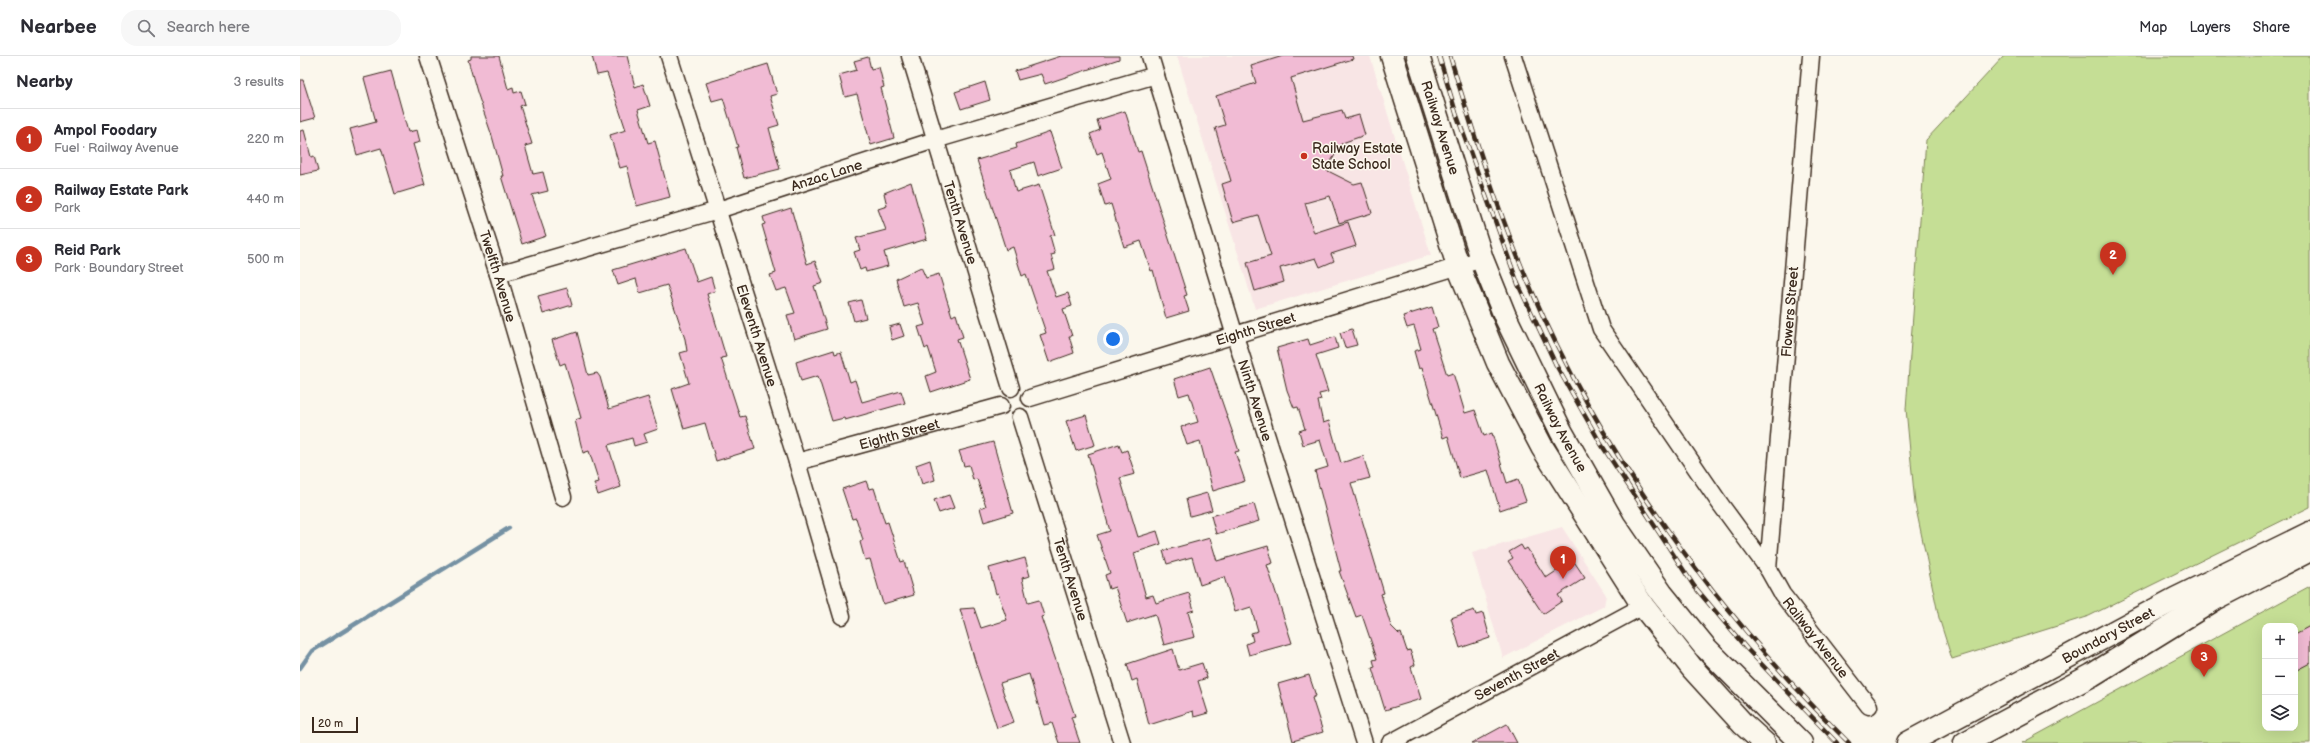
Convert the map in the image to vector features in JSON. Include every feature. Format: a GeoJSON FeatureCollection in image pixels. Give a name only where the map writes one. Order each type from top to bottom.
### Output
{"type":"FeatureCollection","features":[{"type":"Feature","properties":{"kind":"main road","name":"Railway Avenue"},"geometry":{"type":"LineString","coordinates":[[1392,56],[1458,266],[1498,363],[1542,447],[1643,606],[1692,668],[1743,724],[1764,743]]}},
{"type":"Feature","properties":{"kind":"main road","name":"Railway Avenue"},"geometry":{"type":"LineString","coordinates":[[1418,56],[1482,259],[1505,316],[1561,431],[1614,524],[1662,594],[1705,647],[1801,743]]}},
{"type":"Feature","properties":{"kind":"main road","name":"Boundary Street"},"geometry":{"type":"LineString","coordinates":[[1908,743],[2175,599],[2310,533]]}},
{"type":"Feature","properties":{"kind":"main road","name":"Boundary Street"},"geometry":{"type":"LineString","coordinates":[[1965,743],[2035,707],[2134,650],[2215,599],[2310,550]]}},
{"type":"Feature","properties":{"kind":"main road"},"geometry":{"type":"LineString","coordinates":[[1980,743],[2035,707]]}},
{"type":"Feature","properties":{"kind":"street","name":"Twelfth Avenue"},"geometry":{"type":"LineString","coordinates":[[428,56],[498,274],[563,497]]}},
{"type":"Feature","properties":{"kind":"street","name":"Eleventh Avenue"},"geometry":{"type":"LineString","coordinates":[[669,56],[797,462],[842,616]]}},
{"type":"Feature","properties":{"kind":"street","name":"Tenth Avenue"},"geometry":{"type":"LineString","coordinates":[[910,56],[1011,388]]}},
{"type":"Feature","properties":{"kind":"street","name":"Ninth Avenue"},"geometry":{"type":"LineString","coordinates":[[1150,56],[1235,336],[1364,743]]}},
{"type":"Feature","properties":{"kind":"street","name":"Flowers Street"},"geometry":{"type":"LineString","coordinates":[[1768,568],[1811,56]]}},
{"type":"Feature","properties":{"kind":"street","name":"Railway Avenue"},"geometry":{"type":"LineString","coordinates":[[1516,57],[1601,329],[1721,505],[1768,568],[1782,594],[1869,706]]}},
{"type":"Feature","properties":{"kind":"street","name":"Anzac Lane"},"geometry":{"type":"LineString","coordinates":[[498,274],[718,210],[935,140],[1156,75]]}},
{"type":"Feature","properties":{"kind":"street","name":"Eighth Street"},"geometry":{"type":"LineString","coordinates":[[1030,398],[1482,259]]}},
{"type":"Feature","properties":{"kind":"street"},"geometry":{"type":"LineString","coordinates":[[1011,388],[1025,390],[1030,398],[1028,411],[1020,417],[1008,415],[1001,406],[1002,397],[1011,388]]}},
{"type":"Feature","properties":{"kind":"street","name":"Eighth Street"},"geometry":{"type":"LineString","coordinates":[[797,462],[1001,406]]}},
{"type":"Feature","properties":{"kind":"street","name":"Tenth Avenue"},"geometry":{"type":"LineString","coordinates":[[1020,417],[1122,743]]}},
{"type":"Feature","properties":{"kind":"street","name":"Seventh Street"},"geometry":{"type":"LineString","coordinates":[[1390,743],[1643,606]]}},
{"type":"Feature","properties":{"kind":"shaded area","name":"Railway Estate State School"},"geometry":{"type":"Polygon","coordinates":[[[1177,56],[1370,56],[1431,255],[1255,309],[1177,56]]]}},
{"type":"Feature","properties":{"kind":"shaded area"},"geometry":{"type":"Polygon","coordinates":[[[1562,527],[1606,595],[1604,606],[1503,658],[1472,553],[1562,527]]]}},
{"type":"Feature","properties":{"kind":"green space"},"geometry":{"type":"Polygon","coordinates":[[[2004,56],[2310,56],[2310,507],[2089,616],[1952,659],[1939,618],[1915,504],[1906,409],[1926,140],[2004,56]]]}},
{"type":"Feature","properties":{"kind":"green space"},"geometry":{"type":"Polygon","coordinates":[[[2310,586],[2310,743],[2022,743],[2310,586]]]}},
{"type":"Feature","properties":{"kind":"building"},"geometry":{"type":"Polygon","coordinates":[[[471,56],[499,56],[508,89],[513,87],[514,93],[521,91],[525,104],[520,106],[532,144],[525,146],[533,174],[543,172],[548,191],[532,195],[546,236],[522,244],[501,176],[503,176],[492,136],[468,60],[471,59],[471,56]]]}},
{"type":"Feature","properties":{"kind":"building"},"geometry":{"type":"Polygon","coordinates":[[[592,56],[627,56],[635,87],[643,84],[650,106],[638,110],[648,143],[655,141],[670,197],[637,206],[627,166],[620,168],[610,135],[626,130],[607,73],[597,75],[592,56]]]}},
{"type":"Feature","properties":{"kind":"building"},"geometry":{"type":"Polygon","coordinates":[[[1061,56],[1119,56],[1119,59],[1045,84],[1041,74],[1018,80],[1015,71],[1061,56]]]}},
{"type":"Feature","properties":{"kind":"building"},"geometry":{"type":"Polygon","coordinates":[[[1283,56],[1352,56],[1353,59],[1291,78],[1303,120],[1342,110],[1345,119],[1359,115],[1365,135],[1342,143],[1326,170],[1354,184],[1362,182],[1372,213],[1339,223],[1330,196],[1305,203],[1314,233],[1348,222],[1356,246],[1331,254],[1334,261],[1320,267],[1316,258],[1280,268],[1284,282],[1255,291],[1247,263],[1271,256],[1258,215],[1233,222],[1222,184],[1231,181],[1215,128],[1225,125],[1216,96],[1256,83],[1251,66],[1283,56]]]}},
{"type":"Feature","properties":{"kind":"building"},"geometry":{"type":"Polygon","coordinates":[[[868,57],[871,69],[879,67],[884,87],[881,88],[894,138],[871,145],[857,94],[845,97],[839,75],[857,70],[854,61],[868,57]]]}},
{"type":"Feature","properties":{"kind":"building"},"geometry":{"type":"Polygon","coordinates":[[[768,64],[777,94],[770,96],[779,125],[769,128],[780,169],[744,178],[736,147],[738,147],[723,98],[712,101],[706,83],[768,64]]]}},
{"type":"Feature","properties":{"kind":"building"},"geometry":{"type":"Polygon","coordinates":[[[391,71],[408,132],[417,130],[420,142],[413,144],[425,185],[395,194],[381,148],[357,155],[350,129],[376,122],[364,78],[391,71]]]}},
{"type":"Feature","properties":{"kind":"building"},"geometry":{"type":"Polygon","coordinates":[[[300,80],[303,80],[315,118],[300,122],[300,80]]]}},
{"type":"Feature","properties":{"kind":"building"},"geometry":{"type":"Polygon","coordinates":[[[985,82],[990,100],[961,109],[955,92],[985,82]]]}},
{"type":"Feature","properties":{"kind":"building"},"geometry":{"type":"Polygon","coordinates":[[[1125,111],[1138,152],[1141,151],[1187,295],[1184,296],[1189,311],[1166,318],[1153,270],[1151,271],[1141,241],[1124,247],[1111,204],[1105,206],[1098,184],[1111,179],[1102,152],[1097,154],[1090,134],[1100,130],[1097,120],[1125,111]]]}},
{"type":"Feature","properties":{"kind":"building"},"geometry":{"type":"Polygon","coordinates":[[[304,130],[311,157],[314,156],[318,171],[300,175],[300,131],[304,130]]]}},
{"type":"Feature","properties":{"kind":"building"},"geometry":{"type":"Polygon","coordinates":[[[1050,132],[1062,168],[1038,176],[1034,162],[1010,170],[1016,192],[1039,185],[1055,235],[1050,236],[1055,254],[1051,255],[1055,269],[1047,271],[1056,297],[1068,293],[1072,306],[1063,309],[1072,336],[1069,336],[1074,353],[1049,362],[1040,335],[1046,333],[1026,274],[1022,276],[1013,247],[1006,250],[977,160],[1017,148],[1016,144],[1050,132]]]}},
{"type":"Feature","properties":{"kind":"building"},"geometry":{"type":"Polygon","coordinates":[[[911,182],[927,239],[884,252],[888,266],[866,272],[865,268],[860,270],[854,252],[860,250],[856,238],[886,230],[878,209],[887,206],[884,193],[911,182]]]}},
{"type":"Feature","properties":{"kind":"building"},"geometry":{"type":"Polygon","coordinates":[[[791,208],[807,264],[815,261],[823,283],[814,286],[827,329],[794,339],[787,315],[795,313],[786,288],[776,291],[770,275],[776,273],[762,225],[765,224],[763,217],[791,208]]]}},
{"type":"Feature","properties":{"kind":"building"},"geometry":{"type":"Polygon","coordinates":[[[686,248],[697,282],[711,277],[715,291],[707,294],[726,357],[721,358],[740,417],[745,416],[755,449],[716,461],[705,423],[684,429],[672,389],[689,383],[680,353],[687,351],[685,339],[667,285],[640,293],[636,279],[618,285],[613,270],[686,248]]]}},
{"type":"Feature","properties":{"kind":"building"},"geometry":{"type":"Polygon","coordinates":[[[921,267],[926,278],[939,274],[952,316],[956,314],[963,337],[957,339],[970,379],[931,392],[926,376],[936,372],[928,347],[925,349],[918,327],[925,325],[918,303],[904,307],[896,279],[921,267]]]}},
{"type":"Feature","properties":{"kind":"building"},"geometry":{"type":"Polygon","coordinates":[[[567,288],[572,305],[543,314],[538,296],[567,288]]]}},
{"type":"Feature","properties":{"kind":"building"},"geometry":{"type":"Polygon","coordinates":[[[861,300],[866,318],[854,321],[849,303],[861,300]]]}},
{"type":"Feature","properties":{"kind":"building"},"geometry":{"type":"Polygon","coordinates":[[[1432,307],[1438,327],[1432,329],[1447,375],[1453,373],[1465,413],[1475,410],[1484,436],[1492,433],[1507,483],[1518,479],[1526,501],[1500,510],[1488,470],[1460,478],[1448,436],[1443,438],[1422,368],[1419,369],[1414,351],[1421,349],[1414,326],[1407,328],[1403,316],[1432,307]]]}},
{"type":"Feature","properties":{"kind":"building"},"geometry":{"type":"Polygon","coordinates":[[[900,324],[904,336],[892,340],[889,327],[900,324]]]}},
{"type":"Feature","properties":{"kind":"building"},"geometry":{"type":"Polygon","coordinates":[[[1352,329],[1357,345],[1345,348],[1340,333],[1352,329]]]}},
{"type":"Feature","properties":{"kind":"building"},"geometry":{"type":"Polygon","coordinates":[[[577,332],[588,375],[597,373],[600,377],[609,409],[648,397],[658,429],[644,434],[647,442],[634,446],[632,438],[608,445],[621,487],[598,495],[594,483],[599,482],[589,451],[583,453],[575,420],[581,418],[565,363],[560,365],[552,340],[577,332]]]}},
{"type":"Feature","properties":{"kind":"building"},"geometry":{"type":"Polygon","coordinates":[[[1335,337],[1338,348],[1316,355],[1328,392],[1319,394],[1321,400],[1318,401],[1323,423],[1329,421],[1341,463],[1363,456],[1370,478],[1351,483],[1384,593],[1381,594],[1391,626],[1399,634],[1401,633],[1407,651],[1410,650],[1415,665],[1411,667],[1421,699],[1385,710],[1372,668],[1375,667],[1373,660],[1377,659],[1362,615],[1356,617],[1339,571],[1341,571],[1315,471],[1328,467],[1320,440],[1303,445],[1299,431],[1305,429],[1298,407],[1294,408],[1287,390],[1277,348],[1308,339],[1310,345],[1335,337]]]}},
{"type":"Feature","properties":{"kind":"building"},"geometry":{"type":"Polygon","coordinates":[[[834,350],[835,354],[841,352],[850,382],[855,380],[862,402],[901,391],[905,403],[845,420],[844,418],[832,421],[818,376],[801,381],[796,362],[834,350]]]}},
{"type":"Feature","properties":{"kind":"building"},"geometry":{"type":"Polygon","coordinates":[[[1210,367],[1239,451],[1235,452],[1245,481],[1213,491],[1200,441],[1187,445],[1181,427],[1198,422],[1189,393],[1179,396],[1174,379],[1210,367]]]}},
{"type":"Feature","properties":{"kind":"building"},"geometry":{"type":"Polygon","coordinates":[[[1086,415],[1095,445],[1076,451],[1066,421],[1086,415]]]}},
{"type":"Feature","properties":{"kind":"building"},"geometry":{"type":"Polygon","coordinates":[[[993,442],[1013,513],[984,522],[980,508],[986,506],[977,479],[973,480],[969,465],[964,466],[959,451],[993,442]]]}},
{"type":"Feature","properties":{"kind":"building"},"geometry":{"type":"Polygon","coordinates":[[[1119,444],[1122,452],[1127,450],[1135,474],[1120,478],[1138,537],[1157,531],[1161,544],[1134,553],[1146,597],[1153,595],[1156,603],[1189,593],[1194,610],[1188,612],[1195,637],[1164,645],[1155,614],[1127,623],[1115,587],[1109,589],[1105,575],[1110,573],[1097,535],[1110,531],[1088,454],[1119,444]]]}},
{"type":"Feature","properties":{"kind":"building"},"geometry":{"type":"Polygon","coordinates":[[[930,460],[935,480],[922,484],[916,465],[930,460]]]}},
{"type":"Feature","properties":{"kind":"building"},"geometry":{"type":"Polygon","coordinates":[[[866,481],[869,489],[874,488],[885,523],[888,522],[901,562],[904,561],[914,595],[883,604],[870,559],[865,560],[860,542],[863,540],[856,518],[852,519],[842,489],[866,481]]]}},
{"type":"Feature","properties":{"kind":"building"},"geometry":{"type":"Polygon","coordinates":[[[1207,493],[1212,510],[1190,516],[1186,499],[1207,493]]]}},
{"type":"Feature","properties":{"kind":"building"},"geometry":{"type":"Polygon","coordinates":[[[949,495],[954,508],[939,513],[934,500],[949,495]]]}},
{"type":"Feature","properties":{"kind":"building"},"geometry":{"type":"Polygon","coordinates":[[[1254,504],[1259,521],[1216,534],[1211,516],[1254,504]]]}},
{"type":"Feature","properties":{"kind":"building"},"geometry":{"type":"Polygon","coordinates":[[[1210,538],[1217,561],[1268,546],[1273,563],[1267,565],[1292,643],[1249,655],[1246,644],[1253,641],[1251,633],[1258,631],[1251,607],[1235,612],[1224,577],[1200,585],[1192,557],[1167,564],[1163,551],[1210,538]]]}},
{"type":"Feature","properties":{"kind":"building"},"geometry":{"type":"Polygon","coordinates":[[[1521,545],[1524,550],[1527,548],[1546,578],[1573,560],[1585,578],[1558,595],[1562,601],[1543,614],[1508,561],[1513,558],[1509,552],[1521,545]]]}},
{"type":"Feature","properties":{"kind":"building"},"geometry":{"type":"Polygon","coordinates":[[[1025,558],[1030,576],[1022,578],[1028,603],[1039,600],[1044,616],[1041,617],[1075,716],[1071,717],[1080,743],[1059,743],[1052,723],[1044,725],[1029,674],[1000,683],[1014,722],[997,728],[975,661],[960,609],[974,608],[981,628],[1007,620],[998,593],[996,594],[989,568],[1025,558]]]}},
{"type":"Feature","properties":{"kind":"building"},"geometry":{"type":"Polygon","coordinates":[[[1474,610],[1476,615],[1483,613],[1490,638],[1460,648],[1451,618],[1474,610]]]}},
{"type":"Feature","properties":{"kind":"building"},"geometry":{"type":"Polygon","coordinates":[[[2310,626],[2310,663],[2298,669],[2298,659],[2298,632],[2310,626]]]}},
{"type":"Feature","properties":{"kind":"building"},"geometry":{"type":"Polygon","coordinates":[[[1173,649],[1179,670],[1202,663],[1207,678],[1198,681],[1208,713],[1194,717],[1193,711],[1149,725],[1137,679],[1132,681],[1127,664],[1173,649]]]}},
{"type":"Feature","properties":{"kind":"building"},"geometry":{"type":"Polygon","coordinates":[[[1309,675],[1316,696],[1312,698],[1323,732],[1293,741],[1278,684],[1309,675]]]}},
{"type":"Feature","properties":{"kind":"building"},"geometry":{"type":"Polygon","coordinates":[[[1507,724],[1517,743],[1472,743],[1507,724]]]}},
{"type":"Feature","properties":{"kind":"waterway"},"geometry":{"type":"LineString","coordinates":[[300,668],[312,651],[509,528]]}},
{"type":"Feature","properties":{"kind":"railway"},"geometry":{"type":"LineString","coordinates":[[1439,56],[1456,113],[1518,284],[1556,365],[1601,444],[1694,586],[1747,649],[1837,743]]}},
{"type":"Feature","properties":{"kind":"railway"},"geometry":{"type":"LineString","coordinates":[[1450,56],[1487,174],[1519,260],[1560,352],[1593,414],[1629,473],[1668,531],[1710,587],[1754,641],[1800,693],[1849,743]]}},
{"type":"Feature","properties":{"kind":"place","name":"Railway Estate State School"},"geometry":{"type":"Point","coordinates":[1304,156]}},
{"type":"Feature","properties":{"kind":"place","name":"Railway Estate Park"},"geometry":{"type":"Point","coordinates":[2113,275]}},
{"type":"Feature","properties":{"kind":"place","name":"Ampol Foodary"},"geometry":{"type":"Point","coordinates":[1563,579]}},
{"type":"Feature","properties":{"kind":"place","name":"Reid Park"},"geometry":{"type":"Point","coordinates":[2204,677]}}]}
